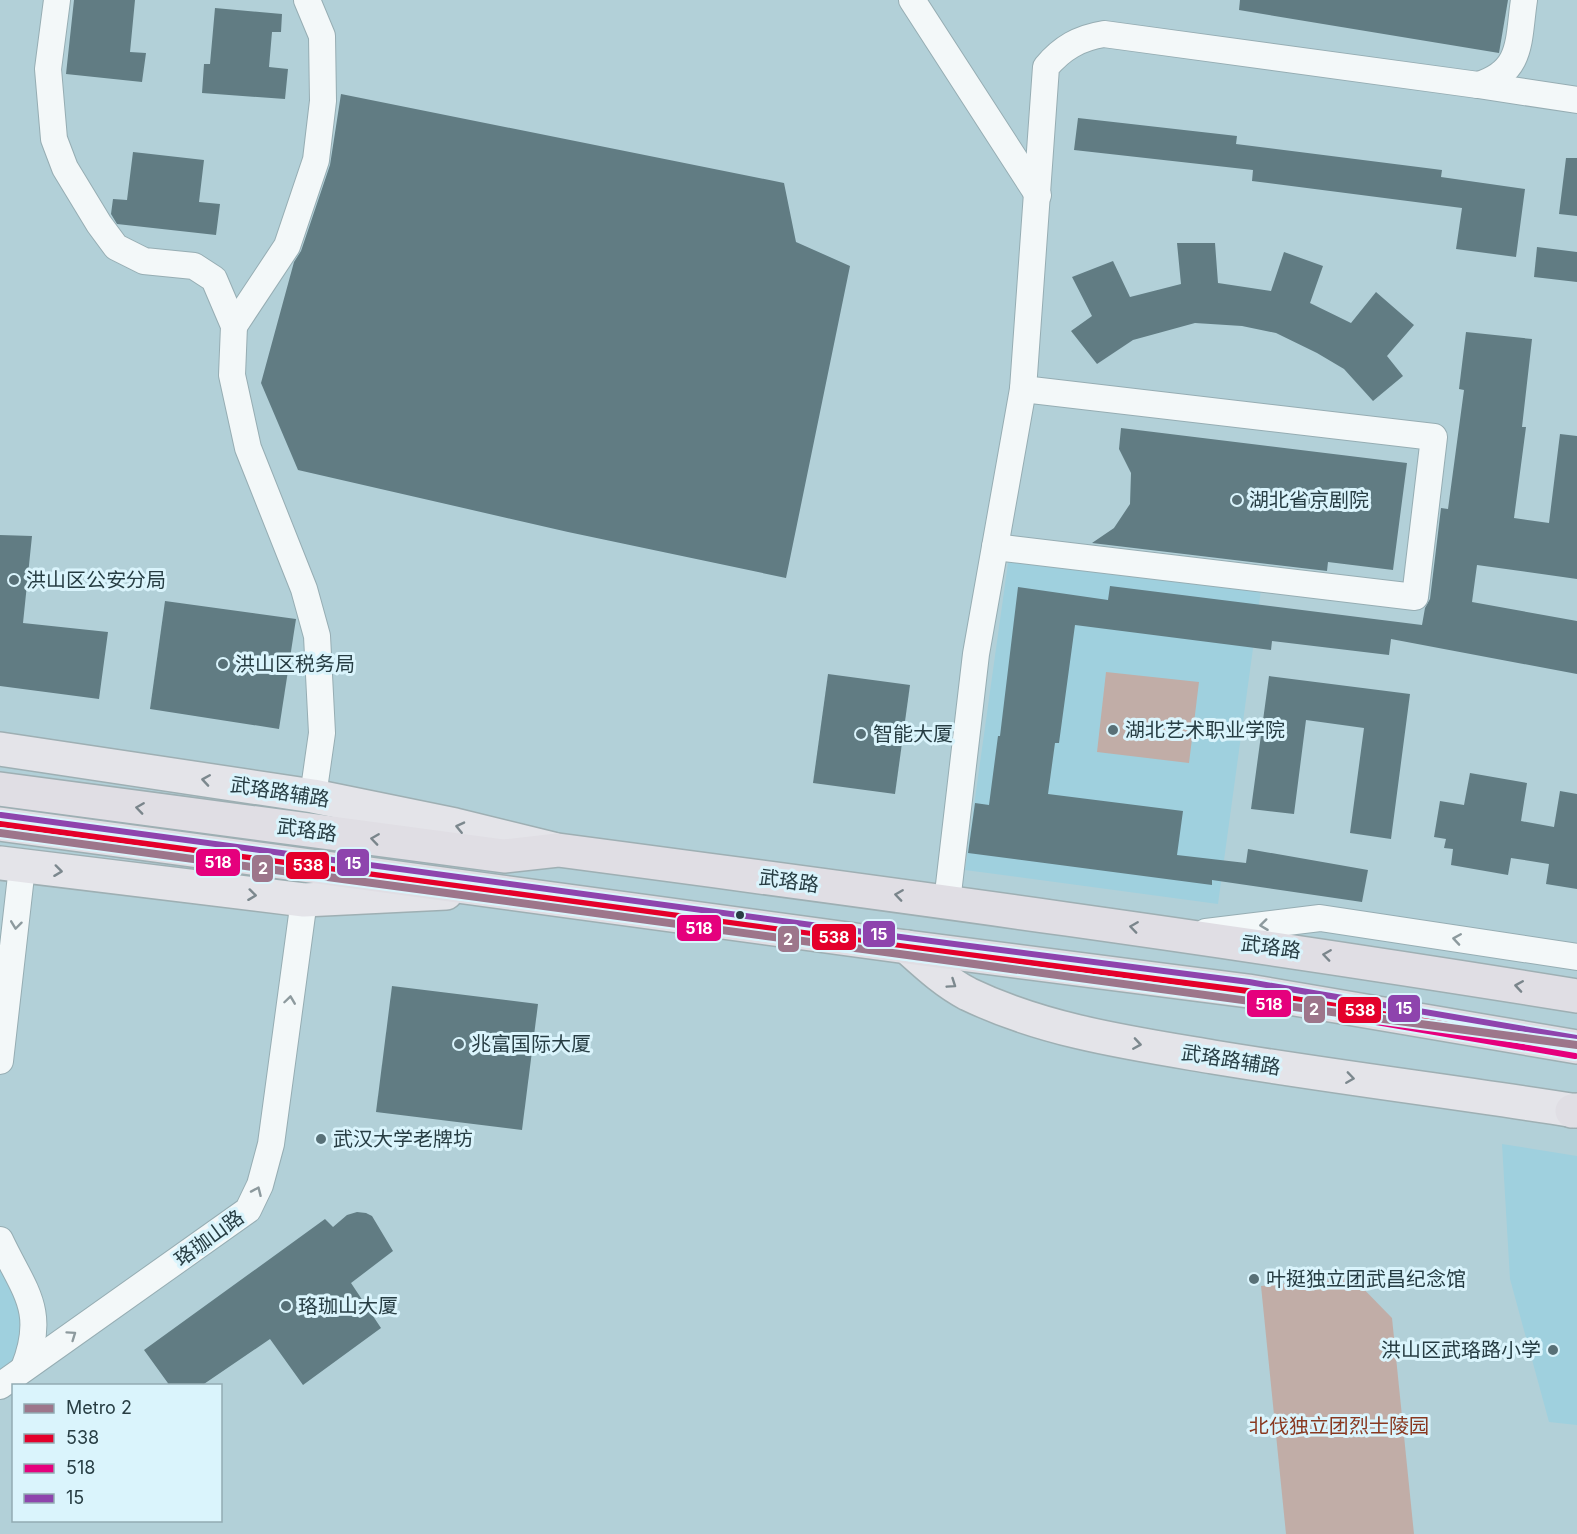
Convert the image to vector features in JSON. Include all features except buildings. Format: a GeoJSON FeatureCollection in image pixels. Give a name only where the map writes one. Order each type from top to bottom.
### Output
{"type":"FeatureCollection","features":[{"type":"Feature","properties":{"kind":"highway","name":"武珞路"},"geometry":{"type":"LineString","coordinates":[[0,789],[504,856],[558,850],[1183,934],[1577,996]]}},
{"type":"Feature","properties":{"kind":"highway","name":"武珞路"},"geometry":{"type":"LineString","coordinates":[[0,824],[1248,991],[1577,1047]]}},
{"type":"Feature","properties":{"kind":"main road","name":"武珞路辅路"},"geometry":{"type":"LineString","coordinates":[[0,749],[313,796],[455,825],[558,850]]}},
{"type":"Feature","properties":{"kind":"main road"},"geometry":{"type":"LineString","coordinates":[[11,865],[303,900],[496,890]]}},
{"type":"Feature","properties":{"kind":"main road","name":"武珞路辅路"},"geometry":{"type":"LineString","coordinates":[[907,947],[935,972],[966,993],[1015,1014],[1058,1027],[1125,1042],[1292,1070],[1575,1111]]}},
{"type":"Feature","properties":{"kind":"street"},"geometry":{"type":"LineString","coordinates":[[57,0],[48,69],[54,139],[65,168],[99,224],[116,247],[144,261],[194,266],[214,279],[234,326],[232,375],[248,448],[304,589],[317,636],[322,733],[313,796]]}},
{"type":"Feature","properties":{"kind":"street"},"geometry":{"type":"LineString","coordinates":[[234,326],[287,246],[316,160],[323,100],[322,36],[307,0]]}},
{"type":"Feature","properties":{"kind":"street"},"geometry":{"type":"LineString","coordinates":[[912,0],[1038,195]]}},
{"type":"Feature","properties":{"kind":"street"},"geometry":{"type":"LineString","coordinates":[[1478,85],[1495,80],[1510,68],[1516,51],[1524,0]]}},
{"type":"Feature","properties":{"kind":"street"},"geometry":{"type":"LineString","coordinates":[[947,902],[976,654],[1023,389],[1046,67],[1069,45],[1086,37],[1104,34],[1577,100]]}},
{"type":"Feature","properties":{"kind":"street"},"geometry":{"type":"LineString","coordinates":[[995,547],[1415,597],[1434,437],[1023,389]]}},
{"type":"Feature","properties":{"kind":"street"},"geometry":{"type":"LineString","coordinates":[[0,1061],[11,865]]}},
{"type":"Feature","properties":{"kind":"street","name":"珞珈山路"},"geometry":{"type":"LineString","coordinates":[[0,1386],[248,1210],[260,1185],[271,1144],[303,900]]}},
{"type":"Feature","properties":{"kind":"street"},"geometry":{"type":"LineString","coordinates":[[1183,934],[1320,918],[1577,957]]}},
{"type":"Feature","properties":{"kind":"street"},"geometry":{"type":"LineString","coordinates":[[0,1240],[30,1300],[34,1314],[34,1339],[24,1368]]}},
{"type":"Feature","properties":{"kind":"shaded area","name":"湖北艺术职业学院"},"geometry":{"type":"Polygon","coordinates":[[[1009,556],[1261,590],[1218,904],[965,870],[1009,556]]]}},
{"type":"Feature","properties":{"kind":"shaded area","name":"洪山区武珞路小学"},"geometry":{"type":"Polygon","coordinates":[[[1502,1144],[1577,1156],[1577,1425],[1549,1422],[1510,1279],[1502,1144]]]}},
{"type":"Feature","properties":{"kind":"shaded area"},"geometry":{"type":"Polygon","coordinates":[[[0,1268],[23,1317],[17,1360],[0,1373],[0,1268]]]}},
{"type":"Feature","properties":{"kind":"green space"},"geometry":{"type":"Polygon","coordinates":[[[1106,672],[1199,682],[1189,763],[1097,752],[1106,672]]]}},
{"type":"Feature","properties":{"kind":"green space","name":"北伐独立团烈士陵园"},"geometry":{"type":"Polygon","coordinates":[[[1352,1277],[1392,1318],[1414,1534],[1286,1534],[1261,1286],[1352,1277]]]}},
{"type":"Feature","properties":{"kind":"metro line","name":"2"},"geometry":{"type":"LineString","coordinates":[[0,833],[1577,1045]]}},
{"type":"Feature","properties":{"kind":"transit line","name":"15"},"geometry":{"type":"LineString","coordinates":[[1,815],[1249,982],[1577,1038]]}},
{"type":"Feature","properties":{"kind":"transit line","name":"538"},"geometry":{"type":"LineString","coordinates":[[0,824],[1248,991],[1577,1047]]}},
{"type":"Feature","properties":{"kind":"transit line","name":"518"},"geometry":{"type":"LineString","coordinates":[[0,833],[1247,1000],[1575,1056]]}},
{"type":"Feature","properties":{"kind":"place","name":"湖北省京剧院"},"geometry":{"type":"Point","coordinates":[1237,500]}},
{"type":"Feature","properties":{"kind":"place","name":"洪山区公安分局"},"geometry":{"type":"Point","coordinates":[14,580]}},
{"type":"Feature","properties":{"kind":"place","name":"洪山区税务局"},"geometry":{"type":"Point","coordinates":[223,664]}},
{"type":"Feature","properties":{"kind":"place","name":"湖北艺术职业学院"},"geometry":{"type":"Point","coordinates":[1113,730]}},
{"type":"Feature","properties":{"kind":"place","name":"智能大厦"},"geometry":{"type":"Point","coordinates":[861,734]}},
{"type":"Feature","properties":{"kind":"place","name":"兆富国际大厦"},"geometry":{"type":"Point","coordinates":[459,1044]}},
{"type":"Feature","properties":{"kind":"place","name":"武汉大学老牌坊"},"geometry":{"type":"Point","coordinates":[321,1139]}},
{"type":"Feature","properties":{"kind":"place","name":"叶挺独立团武昌纪念馆"},"geometry":{"type":"Point","coordinates":[1254,1279]}},
{"type":"Feature","properties":{"kind":"place","name":"珞珈山大厦"},"geometry":{"type":"Point","coordinates":[286,1306]}},
{"type":"Feature","properties":{"kind":"place","name":"洪山区武珞路小学"},"geometry":{"type":"Point","coordinates":[1553,1350]}}]}
